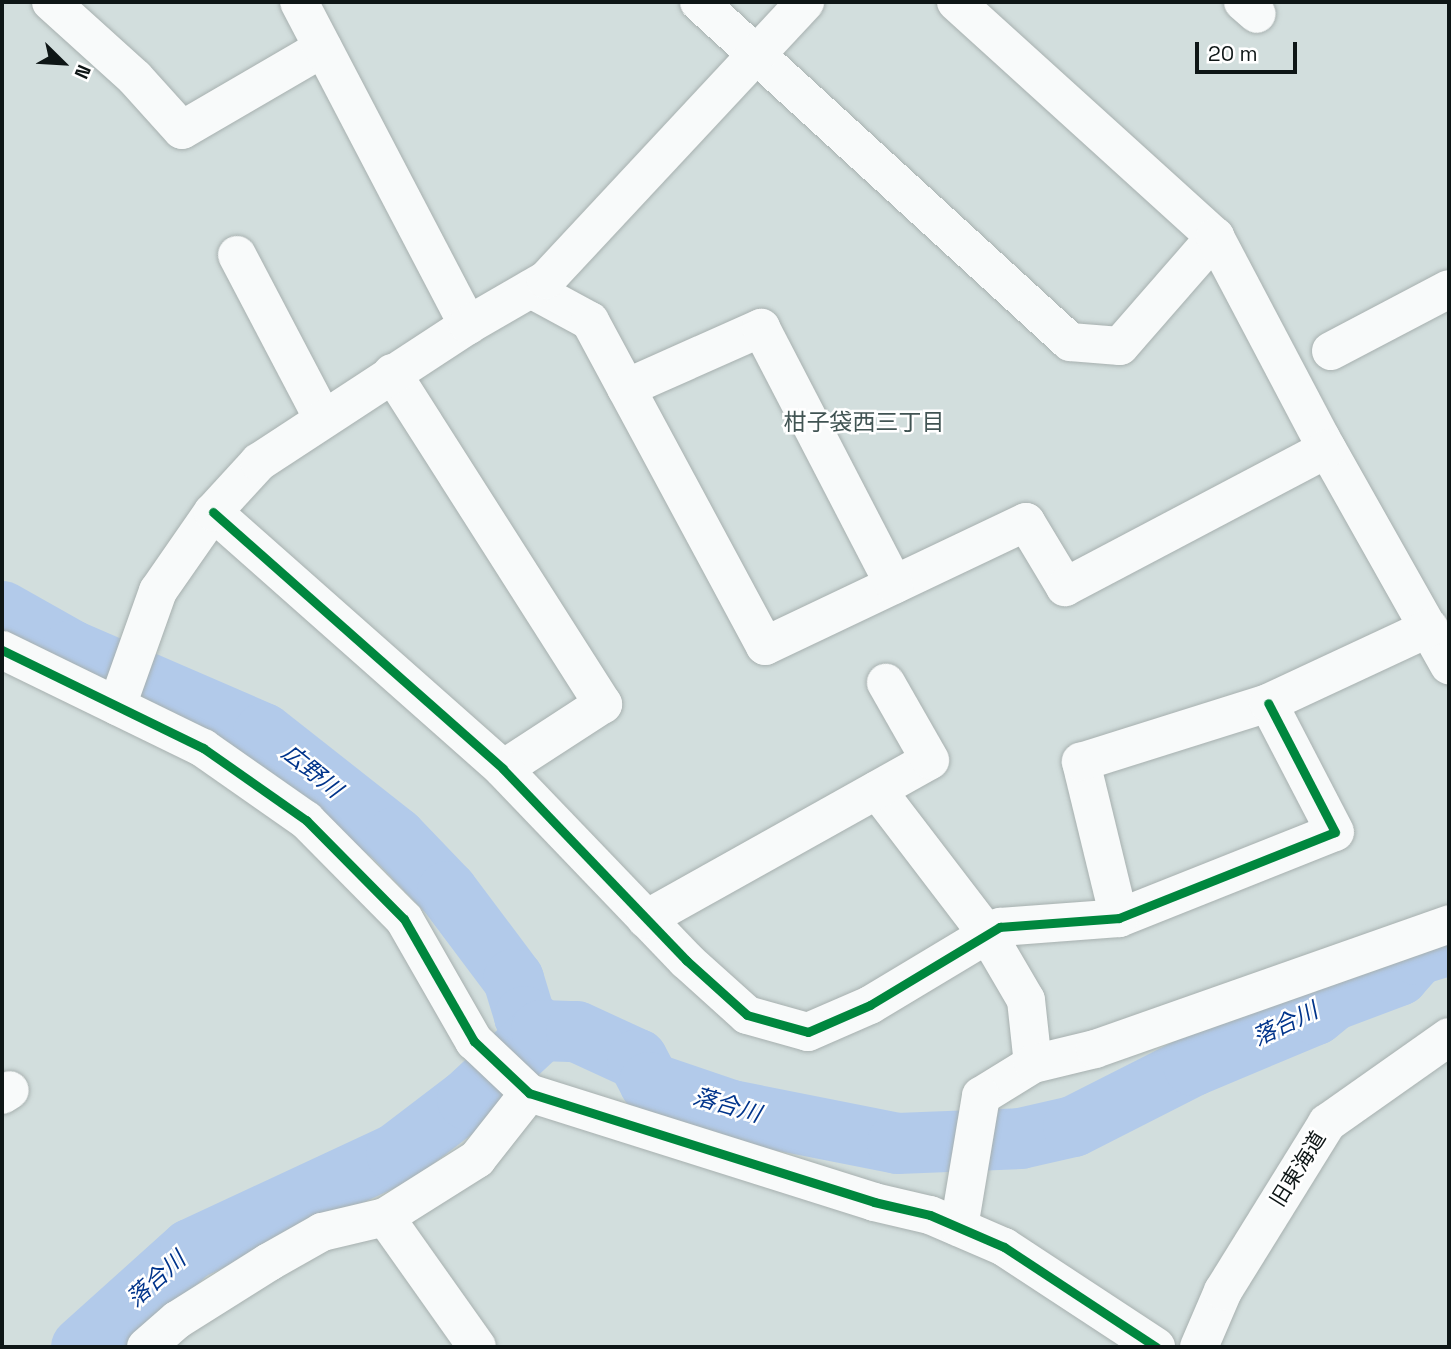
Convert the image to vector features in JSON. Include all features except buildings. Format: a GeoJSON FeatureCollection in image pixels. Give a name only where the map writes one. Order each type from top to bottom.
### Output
{"type":"FeatureCollection","features":[{"type":"Feature","properties":{"kind":"street"},"geometry":{"type":"LineString","coordinates":[[51,2],[135,78],[183,130],[323,48]]}},
{"type":"Feature","properties":{"kind":"street"},"geometry":{"type":"LineString","coordinates":[[299,2],[468,325]]}},
{"type":"Feature","properties":{"kind":"street"},"geometry":{"type":"LineString","coordinates":[[699,2],[757,52],[1070,342],[1120,346],[1215,237]]}},
{"type":"Feature","properties":{"kind":"street"},"geometry":{"type":"LineString","coordinates":[[117,706],[158,591],[213,512],[259,462],[392,373],[545,280],[806,2]]}},
{"type":"Feature","properties":{"kind":"street"},"geometry":{"type":"LineString","coordinates":[[956,2],[1215,237],[1327,449],[1449,665]]}},
{"type":"Feature","properties":{"kind":"street"},"geometry":{"type":"LineString","coordinates":[[237,255],[323,419]]}},
{"type":"Feature","properties":{"kind":"street"},"geometry":{"type":"LineString","coordinates":[[531,289],[590,321],[765,646],[1026,522],[1065,587],[1327,449]]}},
{"type":"Feature","properties":{"kind":"street"},"geometry":{"type":"LineString","coordinates":[[1331,351],[1449,289]]}},
{"type":"Feature","properties":{"kind":"street"},"geometry":{"type":"LineString","coordinates":[[626,388],[761,328],[894,585]]}},
{"type":"Feature","properties":{"kind":"street"},"geometry":{"type":"LineString","coordinates":[[392,373],[603,704],[503,769]]}},
{"type":"Feature","properties":{"kind":"street"},"geometry":{"type":"LineString","coordinates":[[213,512],[503,769],[646,919],[747,1015],[808,1032],[870,1006],[1000,927],[1119,918],[1335,832],[1268,704]]}},
{"type":"Feature","properties":{"kind":"street"},"geometry":{"type":"LineString","coordinates":[[1119,918],[1081,762],[1268,704],[1429,628]]}},
{"type":"Feature","properties":{"kind":"street"},"geometry":{"type":"LineString","coordinates":[[2,650],[203,748],[306,820],[404,919],[474,1041],[530,1093],[959,1227],[1004,1247],[1156,1347]]}},
{"type":"Feature","properties":{"kind":"street"},"geometry":{"type":"LineString","coordinates":[[646,919],[930,760],[886,683]]}},
{"type":"Feature","properties":{"kind":"street"},"geometry":{"type":"LineString","coordinates":[[877,790],[988,934],[1026,1000],[1033,1064]]}},
{"type":"Feature","properties":{"kind":"street"},"geometry":{"type":"LineString","coordinates":[[959,1227],[981,1096],[1033,1064],[1095,1049],[1449,924]]}},
{"type":"Feature","properties":{"kind":"street","name":"旧東海道"},"geometry":{"type":"LineString","coordinates":[[1199,1347],[1223,1291],[1327,1123],[1449,1037]]}},
{"type":"Feature","properties":{"kind":"street"},"geometry":{"type":"LineString","coordinates":[[146,1347],[177,1320],[322,1232],[385,1217],[477,1159],[530,1093]]}},
{"type":"Feature","properties":{"kind":"street"},"geometry":{"type":"LineString","coordinates":[[385,1217],[477,1347]]}},
{"type":"Feature","properties":{"kind":"waterway","name":"広野川"},"geometry":{"type":"LineString","coordinates":[[2,611],[71,650],[263,733],[395,837],[447,891],[513,979],[524,1016],[541,1030]]}},
{"type":"Feature","properties":{"kind":"waterway","name":"落合川"},"geometry":{"type":"LineString","coordinates":[[81,1347],[190,1249],[396,1153],[467,1099],[541,1030],[576,1031],[637,1059],[649,1082],[731,1110],[897,1143],[1020,1138],[1073,1126],[1193,1065],[1315,1014],[1332,1000],[1398,975],[1417,954],[1449,944]]}},
{"type":"Feature","properties":{"kind":"cycle path"},"geometry":{"type":"LineString","coordinates":[[213,512],[503,769],[686,960],[747,1015],[808,1032],[870,1005],[1000,927],[1119,918],[1335,832],[1268,703]]}},
{"type":"Feature","properties":{"kind":"cycle path"},"geometry":{"type":"LineString","coordinates":[[2,650],[203,748],[306,820],[404,919],[474,1041],[529,1093],[874,1202],[930,1215],[1004,1247],[1156,1347]]}},
{"type":"Feature","properties":{"kind":"district","name":"柑子袋西三丁目"},"geometry":{"type":"Point","coordinates":[864,422]}}]}
